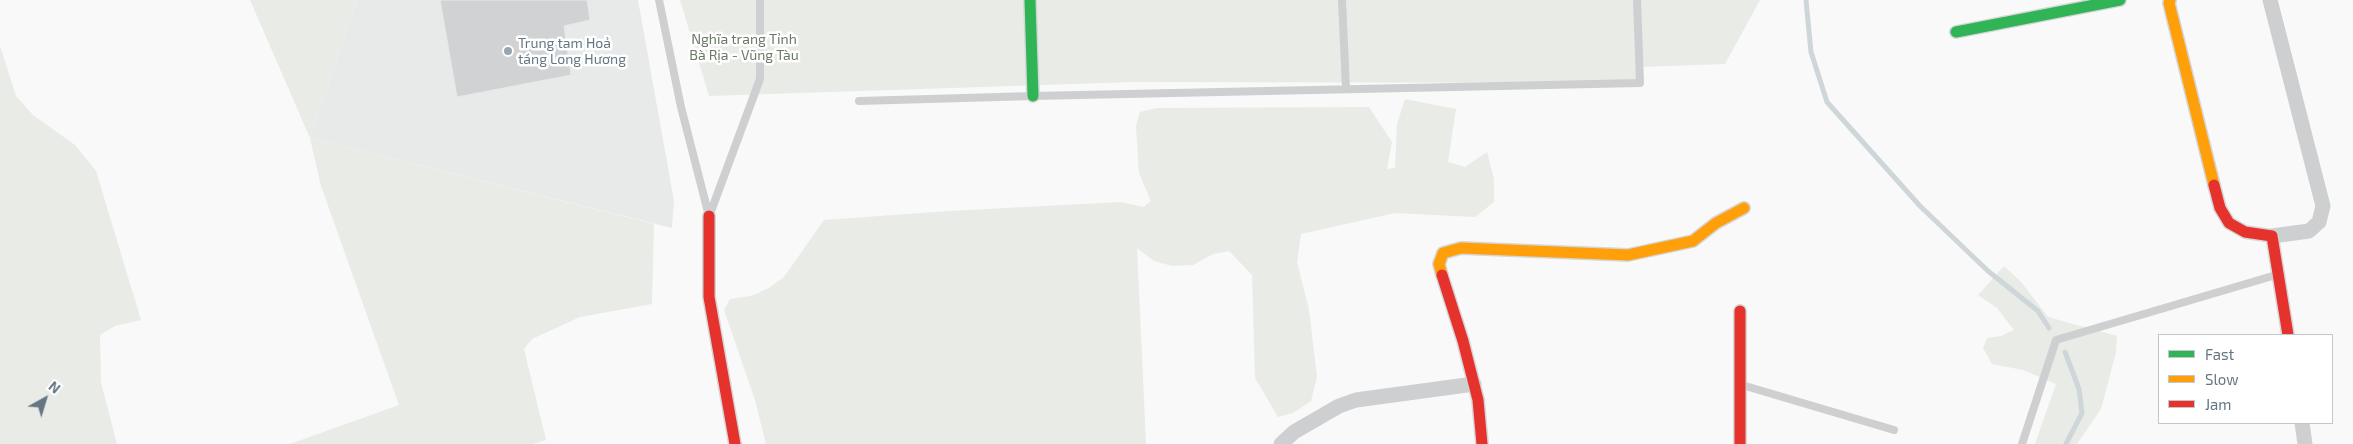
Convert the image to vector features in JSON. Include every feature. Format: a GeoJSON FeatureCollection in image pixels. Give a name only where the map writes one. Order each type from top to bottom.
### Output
{"type":"FeatureCollection","features":[{"type":"Feature","properties":{"kind":"street"},"geometry":{"type":"LineString","coordinates":[[1030,0],[1033,96]]}},
{"type":"Feature","properties":{"kind":"street"},"geometry":{"type":"LineString","coordinates":[[1956,32],[2120,0]]}},
{"type":"Feature","properties":{"kind":"street"},"geometry":{"type":"LineString","coordinates":[[2170,0],[2169,3],[2220,208],[2229,223],[2245,232],[2272,236],[2309,231],[2319,222],[2323,206],[2270,0]]}},
{"type":"Feature","properties":{"kind":"street"},"geometry":{"type":"LineString","coordinates":[[1482,444],[1474,384],[1464,341],[1440,264],[1443,253],[1461,248],[1628,255],[1694,241],[1716,223],[1744,208]]}},
{"type":"Feature","properties":{"kind":"street"},"geometry":{"type":"LineString","coordinates":[[709,216],[710,297],[735,444]]}},
{"type":"Feature","properties":{"kind":"street"},"geometry":{"type":"LineString","coordinates":[[2272,236],[2288,334]]}},
{"type":"Feature","properties":{"kind":"street"},"geometry":{"type":"LineString","coordinates":[[1740,311],[1740,444]]}},
{"type":"Feature","properties":{"kind":"street"},"geometry":{"type":"LineString","coordinates":[[1281,444],[1294,432],[1309,423],[1339,406],[1356,400],[1474,384]]}},
{"type":"Feature","properties":{"kind":"street"},"geometry":{"type":"LineString","coordinates":[[2302,424],[2305,444]]}},
{"type":"Feature","properties":{"kind":"lane"},"geometry":{"type":"LineString","coordinates":[[659,0],[681,107],[709,216]]}},
{"type":"Feature","properties":{"kind":"lane"},"geometry":{"type":"LineString","coordinates":[[709,216],[760,79],[760,0]]}},
{"type":"Feature","properties":{"kind":"lane"},"geometry":{"type":"LineString","coordinates":[[1342,0],[1346,89]]}},
{"type":"Feature","properties":{"kind":"lane"},"geometry":{"type":"LineString","coordinates":[[859,101],[1640,84],[1638,0]]}},
{"type":"Feature","properties":{"kind":"lane"},"geometry":{"type":"LineString","coordinates":[[2022,444],[2056,340],[2278,275]]}},
{"type":"Feature","properties":{"kind":"lane"},"geometry":{"type":"LineString","coordinates":[[1739,384],[1894,430]]}},
{"type":"Feature","properties":{"kind":"shaded area"},"geometry":{"type":"Polygon","coordinates":[[[357,0],[638,0],[674,201],[672,228],[310,138],[357,0]]]}},
{"type":"Feature","properties":{"kind":"green space"},"geometry":{"type":"Polygon","coordinates":[[[250,0],[357,0],[310,138],[250,0]]]}},
{"type":"Feature","properties":{"kind":"green space","name":"Nghĩa trang Tỉnh Bà Rịa - Vũng Tàu"},"geometry":{"type":"Polygon","coordinates":[[[680,0],[1760,0],[1725,64],[1639,67],[1640,83],[1132,82],[709,96],[680,0]]]}},
{"type":"Feature","properties":{"kind":"green space"},"geometry":{"type":"Polygon","coordinates":[[[0,46],[16,96],[33,115],[75,145],[96,171],[141,320],[115,326],[100,335],[101,383],[117,444],[0,444],[0,46]]]}},
{"type":"Feature","properties":{"kind":"green space"},"geometry":{"type":"Polygon","coordinates":[[[1405,99],[1456,109],[1448,162],[1465,167],[1487,152],[1494,179],[1494,202],[1475,217],[1395,213],[1301,234],[1297,262],[1309,310],[1317,377],[1311,401],[1293,413],[1278,417],[1255,378],[1252,275],[1229,251],[1213,254],[1193,265],[1172,266],[1154,261],[1137,248],[1146,444],[766,444],[755,400],[724,310],[730,299],[751,296],[769,288],[784,277],[824,220],[1121,202],[1143,207],[1151,201],[1139,173],[1136,126],[1140,112],[1157,108],[1369,107],[1392,142],[1387,169],[1395,168],[1397,124],[1405,99]]]}},
{"type":"Feature","properties":{"kind":"green space"},"geometry":{"type":"Polygon","coordinates":[[[310,138],[654,224],[652,304],[580,317],[532,339],[524,349],[546,440],[532,444],[290,444],[399,405],[321,186],[310,138]]]}},
{"type":"Feature","properties":{"kind":"green space"},"geometry":{"type":"Polygon","coordinates":[[[2004,266],[2022,283],[2048,317],[2117,336],[2116,352],[2101,409],[2077,444],[2035,444],[2056,384],[2023,370],[1992,364],[1983,348],[1987,338],[2001,336],[2014,330],[1997,308],[1978,295],[2004,266]]]}},
{"type":"Feature","properties":{"kind":"building","name":"Trung tam Hoả táng Long Hương"},"geometry":{"type":"Polygon","coordinates":[[[440,0],[587,0],[590,20],[564,26],[571,75],[457,97],[440,0]]]}},
{"type":"Feature","properties":{"kind":"waterway"},"geometry":{"type":"LineString","coordinates":[[1806,0],[1811,52],[1827,102],[1920,206],[1988,271],[2038,311],[2049,328]]}},
{"type":"Feature","properties":{"kind":"waterway"},"geometry":{"type":"LineString","coordinates":[[2065,352],[2079,389],[2082,413],[2066,444]]}},
{"type":"Feature","properties":{"kind":"traffic: fast"},"geometry":{"type":"LineString","coordinates":[[1030,0],[1033,96]]}},
{"type":"Feature","properties":{"kind":"traffic: fast"},"geometry":{"type":"LineString","coordinates":[[1956,32],[2120,0]]}},
{"type":"Feature","properties":{"kind":"traffic: slow"},"geometry":{"type":"LineString","coordinates":[[2170,0],[2169,3],[2214,185]]}},
{"type":"Feature","properties":{"kind":"traffic: slow"},"geometry":{"type":"LineString","coordinates":[[1442,275],[1439,264],[1443,253],[1461,248],[1628,255],[1693,241],[1716,223],[1744,208]]}},
{"type":"Feature","properties":{"kind":"traffic: jam"},"geometry":{"type":"LineString","coordinates":[[2214,185],[2220,208],[2229,223],[2245,232],[2272,236],[2288,334]]}},
{"type":"Feature","properties":{"kind":"traffic: jam"},"geometry":{"type":"LineString","coordinates":[[709,216],[709,297],[735,444]]}},
{"type":"Feature","properties":{"kind":"traffic: jam"},"geometry":{"type":"LineString","coordinates":[[1442,275],[1463,341],[1478,400],[1482,444]]}},
{"type":"Feature","properties":{"kind":"traffic: jam"},"geometry":{"type":"LineString","coordinates":[[1740,311],[1740,444]]}},
{"type":"Feature","properties":{"kind":"place","name":"Trung tam Hoả táng Long Hương"},"geometry":{"type":"Point","coordinates":[508,51]}}]}
